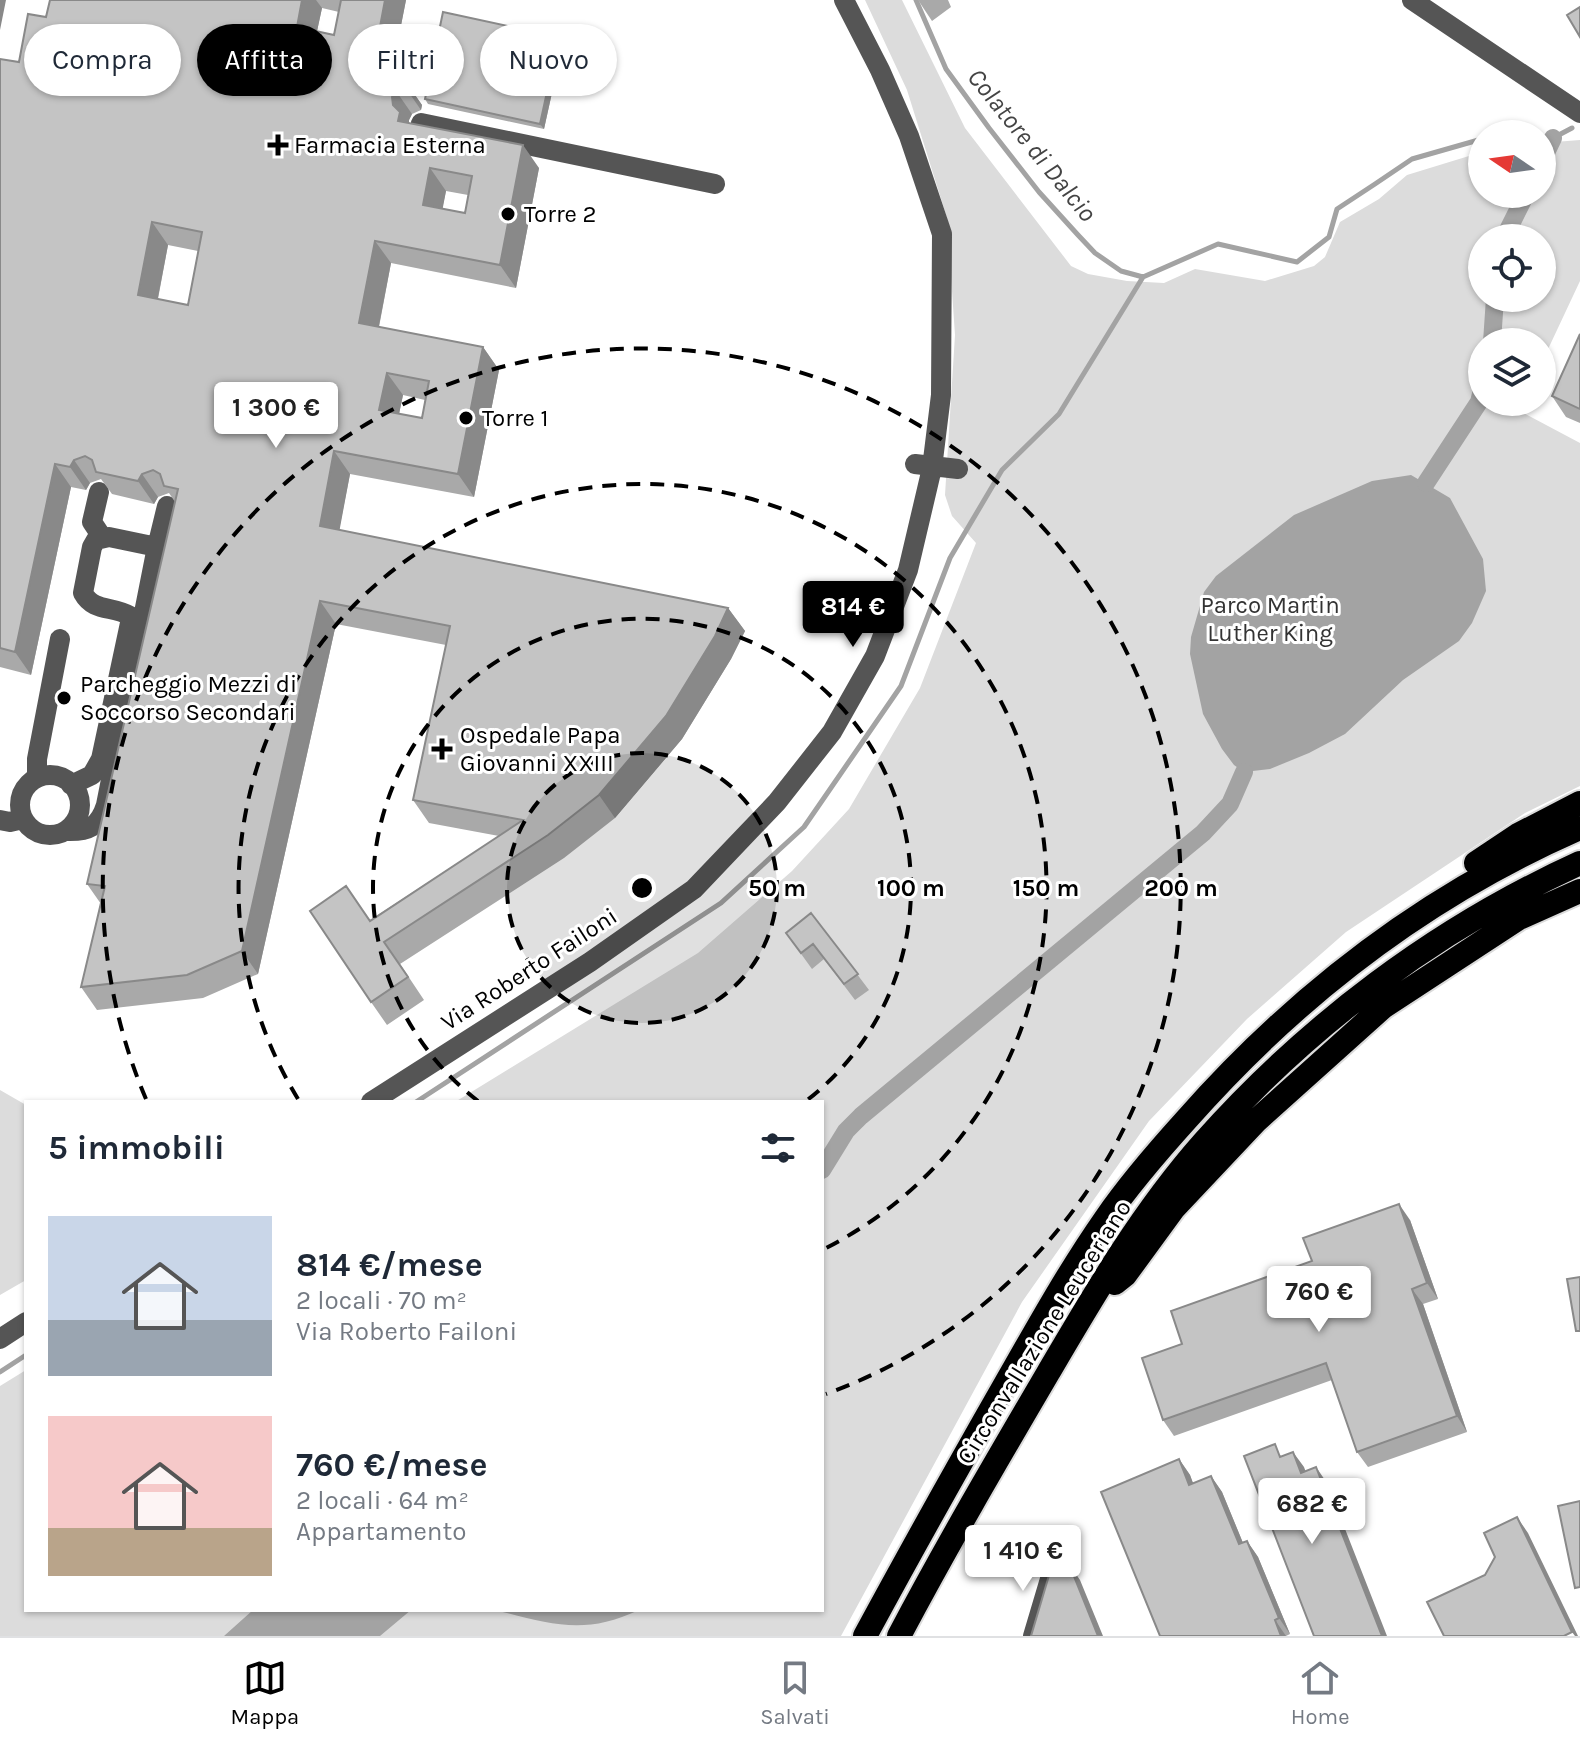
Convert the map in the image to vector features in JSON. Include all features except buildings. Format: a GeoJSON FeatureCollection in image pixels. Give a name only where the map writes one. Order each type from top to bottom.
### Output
{"type":"FeatureCollection","features":[{"type":"Feature","properties":{"kind":"highway"},"geometry":{"type":"LineString","coordinates":[[1335,975],[1368,932],[1518,835],[1580,803]]}},
{"type":"Feature","properties":{"kind":"highway"},"geometry":{"type":"LineString","coordinates":[[1335,975],[1429,908],[1526,852],[1580,828]]}},
{"type":"Feature","properties":{"kind":"highway","name":"Circonvallazione Leuceriano"},"geometry":{"type":"LineString","coordinates":[[899,1636],[1088,1305],[1124,1247],[1202,1144],[1246,1098],[1352,1001],[1482,912],[1580,863]]}},
{"type":"Feature","properties":{"kind":"highway"},"geometry":{"type":"LineString","coordinates":[[1088,1305],[1125,1275],[1174,1208],[1256,1121],[1383,1007],[1519,918],[1580,891]]}},
{"type":"Feature","properties":{"kind":"highway","name":"Circonvallazione Leuceriano"},"geometry":{"type":"LineString","coordinates":[[865,1636],[1037,1329],[1107,1216],[1158,1151],[1212,1091],[1267,1035],[1335,975]]}},
{"type":"Feature","properties":{"kind":"street","name":"Via Roberto Failoni"},"geometry":{"type":"LineString","coordinates":[[374,1100],[590,962],[694,889],[777,802],[832,732],[875,656],[908,570],[923,466],[941,395],[942,234],[909,136],[844,0]]}},
{"type":"Feature","properties":{"kind":"street"},"geometry":{"type":"LineString","coordinates":[[1412,0],[1580,113]]}},
{"type":"Feature","properties":{"kind":"street"},"geometry":{"type":"LineString","coordinates":[[421,123],[715,184]]}},
{"type":"Feature","properties":{"kind":"street"},"geometry":{"type":"LineString","coordinates":[[923,466],[958,469]]}},
{"type":"Feature","properties":{"kind":"street"},"geometry":{"type":"LineString","coordinates":[[99,492],[92,522],[102,537],[157,547]]}},
{"type":"Feature","properties":{"kind":"street"},"geometry":{"type":"LineString","coordinates":[[66,831],[80,809],[71,785],[55,776],[37,778],[29,784],[20,800],[23,819],[36,833],[81,832],[99,822],[106,805],[167,506]]}},
{"type":"Feature","properties":{"kind":"street"},"geometry":{"type":"LineString","coordinates":[[71,785],[92,775],[101,759],[130,623],[130,616],[94,606],[83,593],[92,547],[102,537]]}},
{"type":"Feature","properties":{"kind":"street"},"geometry":{"type":"LineString","coordinates":[[37,778],[37,759],[60,639]]}},
{"type":"Feature","properties":{"kind":"street"},"geometry":{"type":"LineString","coordinates":[[0,820],[10,822],[23,819]]}},
{"type":"Feature","properties":{"kind":"street"},"geometry":{"type":"LineString","coordinates":[[0,1339],[24,1323]]}},
{"type":"Feature","properties":{"kind":"street"},"geometry":{"type":"LineString","coordinates":[[1033,1636],[1055,1562]]}},
{"type":"Feature","properties":{"kind":"green space","name":"Parco Martin Luther King"},"geometry":{"type":"Polygon","coordinates":[[[865,0],[902,0],[965,128],[1071,266],[1088,274],[1164,283],[1195,269],[1265,281],[1314,266],[1325,257],[1340,222],[1379,199],[1407,175],[1468,156],[1468,208],[1556,208],[1556,142],[1580,140],[1580,281],[1556,332],[1556,328],[1468,328],[1468,416],[1529,416],[1580,443],[1580,786],[1525,813],[1346,932],[1247,1019],[1149,1121],[1022,1302],[841,1636],[0,1636],[0,1386],[24,1371],[24,1612],[824,1612],[824,1100],[458,1100],[698,953],[792,871],[849,809],[920,688],[976,543],[952,516],[945,495],[955,335],[947,218],[907,90],[865,0]]]}},
{"type":"Feature","properties":{"kind":"green space"},"geometry":{"type":"Polygon","coordinates":[[[0,1090],[24,1104],[24,1281],[0,1295],[0,1090]]]}},
{"type":"Feature","properties":{"kind":"shaded area"},"geometry":{"type":"Polygon","coordinates":[[[1411,475],[1450,498],[1483,559],[1486,591],[1472,623],[1459,641],[1403,680],[1345,734],[1270,769],[1244,772],[1222,749],[1203,714],[1190,654],[1191,637],[1204,592],[1216,576],[1294,515],[1372,481],[1411,475]]]}},
{"type":"Feature","properties":{"kind":"shaded area"},"geometry":{"type":"Polygon","coordinates":[[[251,1612],[409,1612],[380,1636],[224,1636],[251,1612]]]}},
{"type":"Feature","properties":{"kind":"shaded area"},"geometry":{"type":"Polygon","coordinates":[[[504,1612],[634,1612],[601,1623],[551,1623],[504,1612]]]}},
{"type":"Feature","properties":{"kind":"waterway","name":"Colatore di Dalcio"},"geometry":{"type":"LineString","coordinates":[[916,0],[946,69],[1039,192],[1095,253],[1121,271],[1143,277],[1218,244],[1297,262],[1329,237],[1337,209],[1412,159],[1468,143]]}},
{"type":"Feature","properties":{"kind":"waterway","name":"Colatore di Dalcio"},"geometry":{"type":"LineString","coordinates":[[1556,136],[1572,128]]}},
{"type":"Feature","properties":{"kind":"waterway"},"geometry":{"type":"LineString","coordinates":[[1511,224],[1519,208]]}},
{"type":"Feature","properties":{"kind":"waterway"},"geometry":{"type":"LineString","coordinates":[[419,1100],[721,903],[804,827],[901,686],[950,558],[1002,470],[1059,414],[1143,277]]}},
{"type":"Feature","properties":{"kind":"waterway"},"geometry":{"type":"LineString","coordinates":[[1493,328],[1494,312]]}},
{"type":"Feature","properties":{"kind":"waterway"},"geometry":{"type":"LineString","coordinates":[[1426,483],[1470,416]]}},
{"type":"Feature","properties":{"kind":"waterway"},"geometry":{"type":"LineString","coordinates":[[824,1167],[846,1131],[861,1116],[1203,833],[1230,804],[1244,772]]}},
{"type":"Feature","properties":{"kind":"waterway"},"geometry":{"type":"LineString","coordinates":[[0,1372],[24,1356]]}},
{"type":"Feature","properties":{"kind":"place","name":"Farmacia Esterna"},"geometry":{"type":"Point","coordinates":[278,145]}},
{"type":"Feature","properties":{"kind":"place","name":"Torre 2"},"geometry":{"type":"Point","coordinates":[508,214]}},
{"type":"Feature","properties":{"kind":"place","name":"Torre 1"},"geometry":{"type":"Point","coordinates":[466,418]}},
{"type":"Feature","properties":{"kind":"place","name":"Parcheggio Mezzi di Soccorso Secondari"},"geometry":{"type":"Point","coordinates":[64,698]}},
{"type":"Feature","properties":{"kind":"place","name":"Ospedale Papa Giovanni XXIII"},"geometry":{"type":"Point","coordinates":[442,749]}}]}
